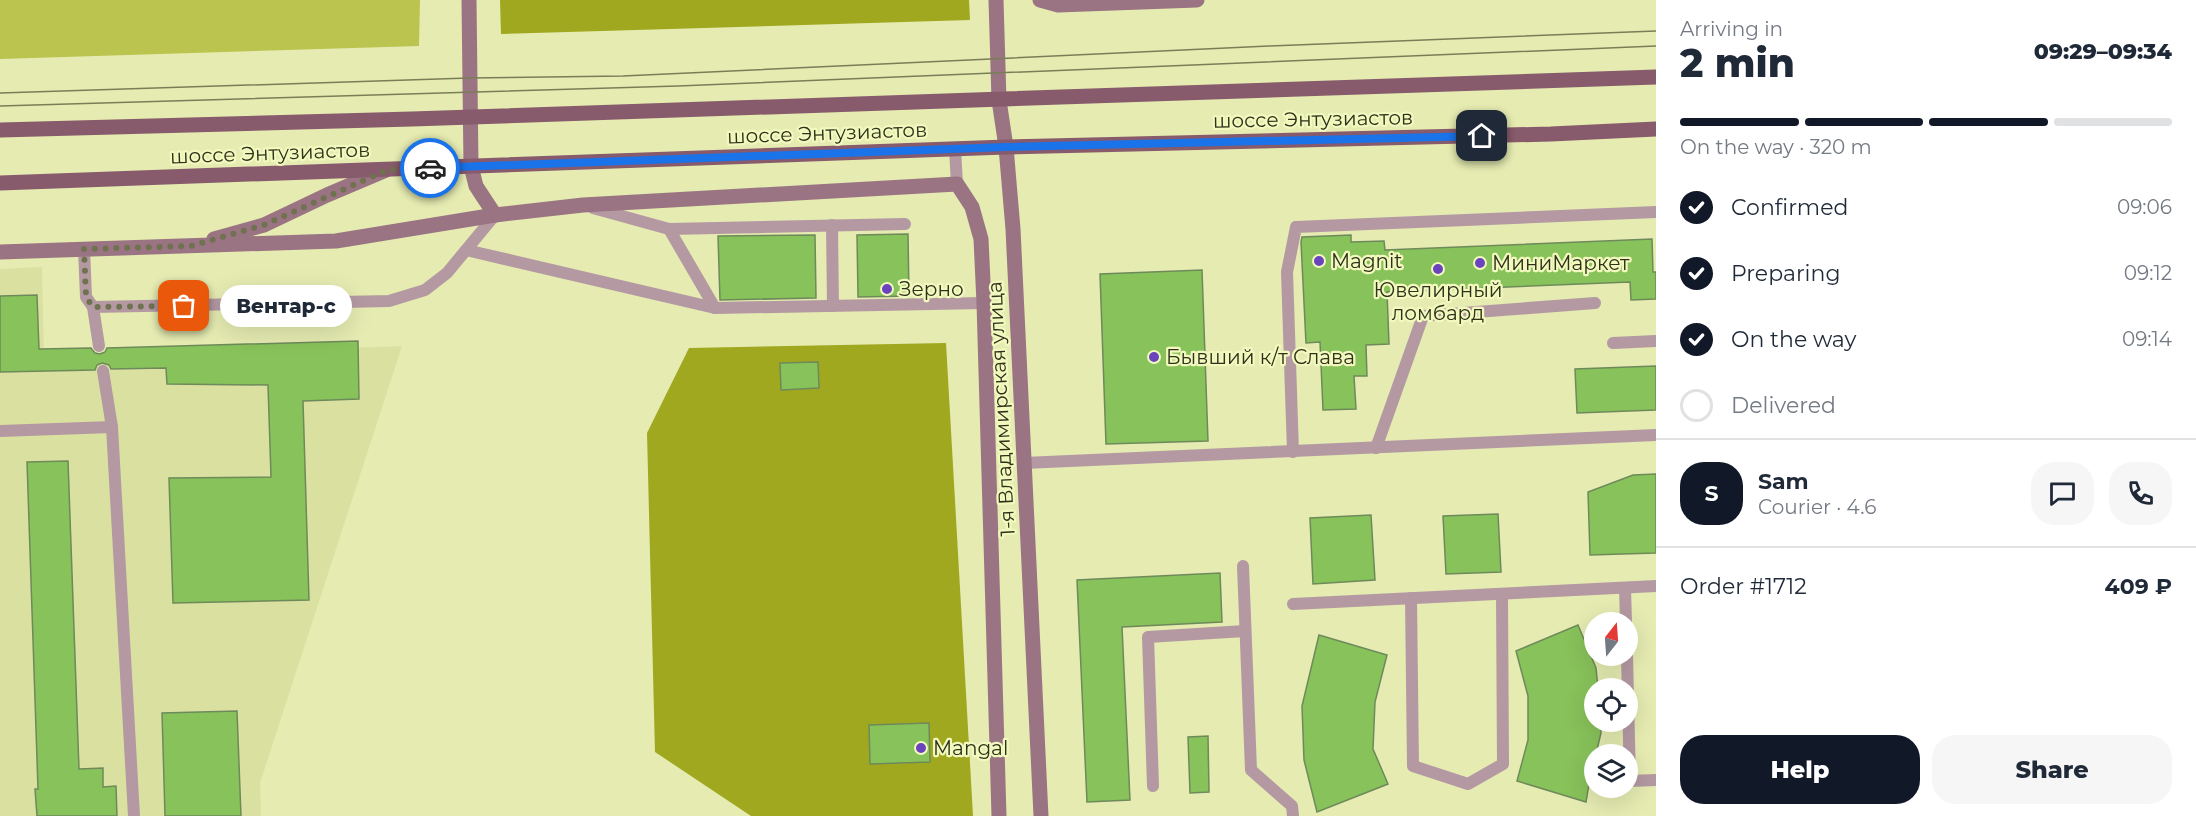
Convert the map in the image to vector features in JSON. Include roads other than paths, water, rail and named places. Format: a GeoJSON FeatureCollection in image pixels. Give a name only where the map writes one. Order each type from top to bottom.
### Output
{"type":"FeatureCollection","features":[{"type":"Feature","properties":{"kind":"main road"},"geometry":{"type":"LineString","coordinates":[[469,0],[471,166],[476,186],[495,215]]}},
{"type":"Feature","properties":{"kind":"main road","name":"1-я Владимирская улица"},"geometry":{"type":"LineString","coordinates":[[996,0],[999,100],[1006,147],[1013,229],[1041,816]]}},
{"type":"Feature","properties":{"kind":"main road"},"geometry":{"type":"LineString","coordinates":[[1040,0],[1058,5],[1197,0]]}},
{"type":"Feature","properties":{"kind":"main road","name":"шоссе Энтузиастов"},"geometry":{"type":"LineString","coordinates":[[0,130],[999,100],[1656,76]]}},
{"type":"Feature","properties":{"kind":"main road","name":"шоссе Энтузиастов"},"geometry":{"type":"LineString","coordinates":[[0,183],[1006,147],[1551,134],[1656,129]]}},
{"type":"Feature","properties":{"kind":"main road"},"geometry":{"type":"LineString","coordinates":[[191,246],[264,225],[387,170]]}},
{"type":"Feature","properties":{"kind":"main road"},"geometry":{"type":"LineString","coordinates":[[0,252],[336,241],[495,215],[583,205],[957,184]]}},
{"type":"Feature","properties":{"kind":"main road","name":"1-я Владимирская улица"},"geometry":{"type":"LineString","coordinates":[[957,184],[972,207],[981,239],[999,816]]}},
{"type":"Feature","properties":{"kind":"lane"},"geometry":{"type":"LineString","coordinates":[[955,149],[957,184]]}},
{"type":"Feature","properties":{"kind":"lane"},"geometry":{"type":"LineString","coordinates":[[583,205],[669,229],[905,224]]}},
{"type":"Feature","properties":{"kind":"lane"},"geometry":{"type":"LineString","coordinates":[[1293,452],[1287,272],[1296,227],[1656,212]]}},
{"type":"Feature","properties":{"kind":"lane"},"geometry":{"type":"LineString","coordinates":[[93,307],[390,301],[424,290],[447,273],[495,215]]}},
{"type":"Feature","properties":{"kind":"lane"},"geometry":{"type":"LineString","coordinates":[[832,225],[833,306]]}},
{"type":"Feature","properties":{"kind":"lane"},"geometry":{"type":"LineString","coordinates":[[669,229],[715,308]]}},
{"type":"Feature","properties":{"kind":"lane"},"geometry":{"type":"LineString","coordinates":[[84,249],[86,297],[93,307],[99,346]]}},
{"type":"Feature","properties":{"kind":"lane"},"geometry":{"type":"LineString","coordinates":[[463,253],[715,308],[984,303]]}},
{"type":"Feature","properties":{"kind":"lane"},"geometry":{"type":"LineString","coordinates":[[1376,448],[1423,316],[1595,303]]}},
{"type":"Feature","properties":{"kind":"lane"},"geometry":{"type":"LineString","coordinates":[[1613,343],[1656,341]]}},
{"type":"Feature","properties":{"kind":"lane"},"geometry":{"type":"LineString","coordinates":[[103,371],[112,427],[135,816]]}},
{"type":"Feature","properties":{"kind":"lane"},"geometry":{"type":"LineString","coordinates":[[0,431],[112,427]]}},
{"type":"Feature","properties":{"kind":"lane"},"geometry":{"type":"LineString","coordinates":[[1024,463],[1656,435]]}},
{"type":"Feature","properties":{"kind":"lane"},"geometry":{"type":"LineString","coordinates":[[1243,566],[1251,770],[1292,806],[1293,816]]}},
{"type":"Feature","properties":{"kind":"lane"},"geometry":{"type":"LineString","coordinates":[[1293,604],[1656,586]]}},
{"type":"Feature","properties":{"kind":"lane"},"geometry":{"type":"LineString","coordinates":[[1625,588],[1626,612]]}},
{"type":"Feature","properties":{"kind":"lane"},"geometry":{"type":"LineString","coordinates":[[1411,598],[1413,766],[1468,784],[1503,764],[1502,594]]}},
{"type":"Feature","properties":{"kind":"lane"},"geometry":{"type":"LineString","coordinates":[[1153,786],[1148,637],[1245,631]]}},
{"type":"Feature","properties":{"kind":"lane"},"geometry":{"type":"LineString","coordinates":[[1627,666],[1630,782],[1656,780]]}},
{"type":"Feature","properties":{"kind":"tram line"},"geometry":{"type":"LineString","coordinates":[[0,93],[469,78],[623,76],[1269,46],[1656,31]]}},
{"type":"Feature","properties":{"kind":"tram line"},"geometry":{"type":"LineString","coordinates":[[0,106],[678,86],[1656,46]]}},
{"type":"Feature","properties":{"kind":"place","name":"Magnit"},"geometry":{"type":"Point","coordinates":[1319,261]}},
{"type":"Feature","properties":{"kind":"place","name":"МиниМаркет"},"geometry":{"type":"Point","coordinates":[1480,263]}},
{"type":"Feature","properties":{"kind":"place","name":"Ювелирный ломбард"},"geometry":{"type":"Point","coordinates":[1438,269]}},
{"type":"Feature","properties":{"kind":"place","name":"Зерно"},"geometry":{"type":"Point","coordinates":[887,289]}},
{"type":"Feature","properties":{"kind":"place","name":"Вентар-с"},"geometry":{"type":"Point","coordinates":[184,306]}},
{"type":"Feature","properties":{"kind":"place","name":"Бывший к/т Слава"},"geometry":{"type":"Point","coordinates":[1154,357]}},
{"type":"Feature","properties":{"kind":"place","name":"Mangal"},"geometry":{"type":"Point","coordinates":[921,748]}}]}
